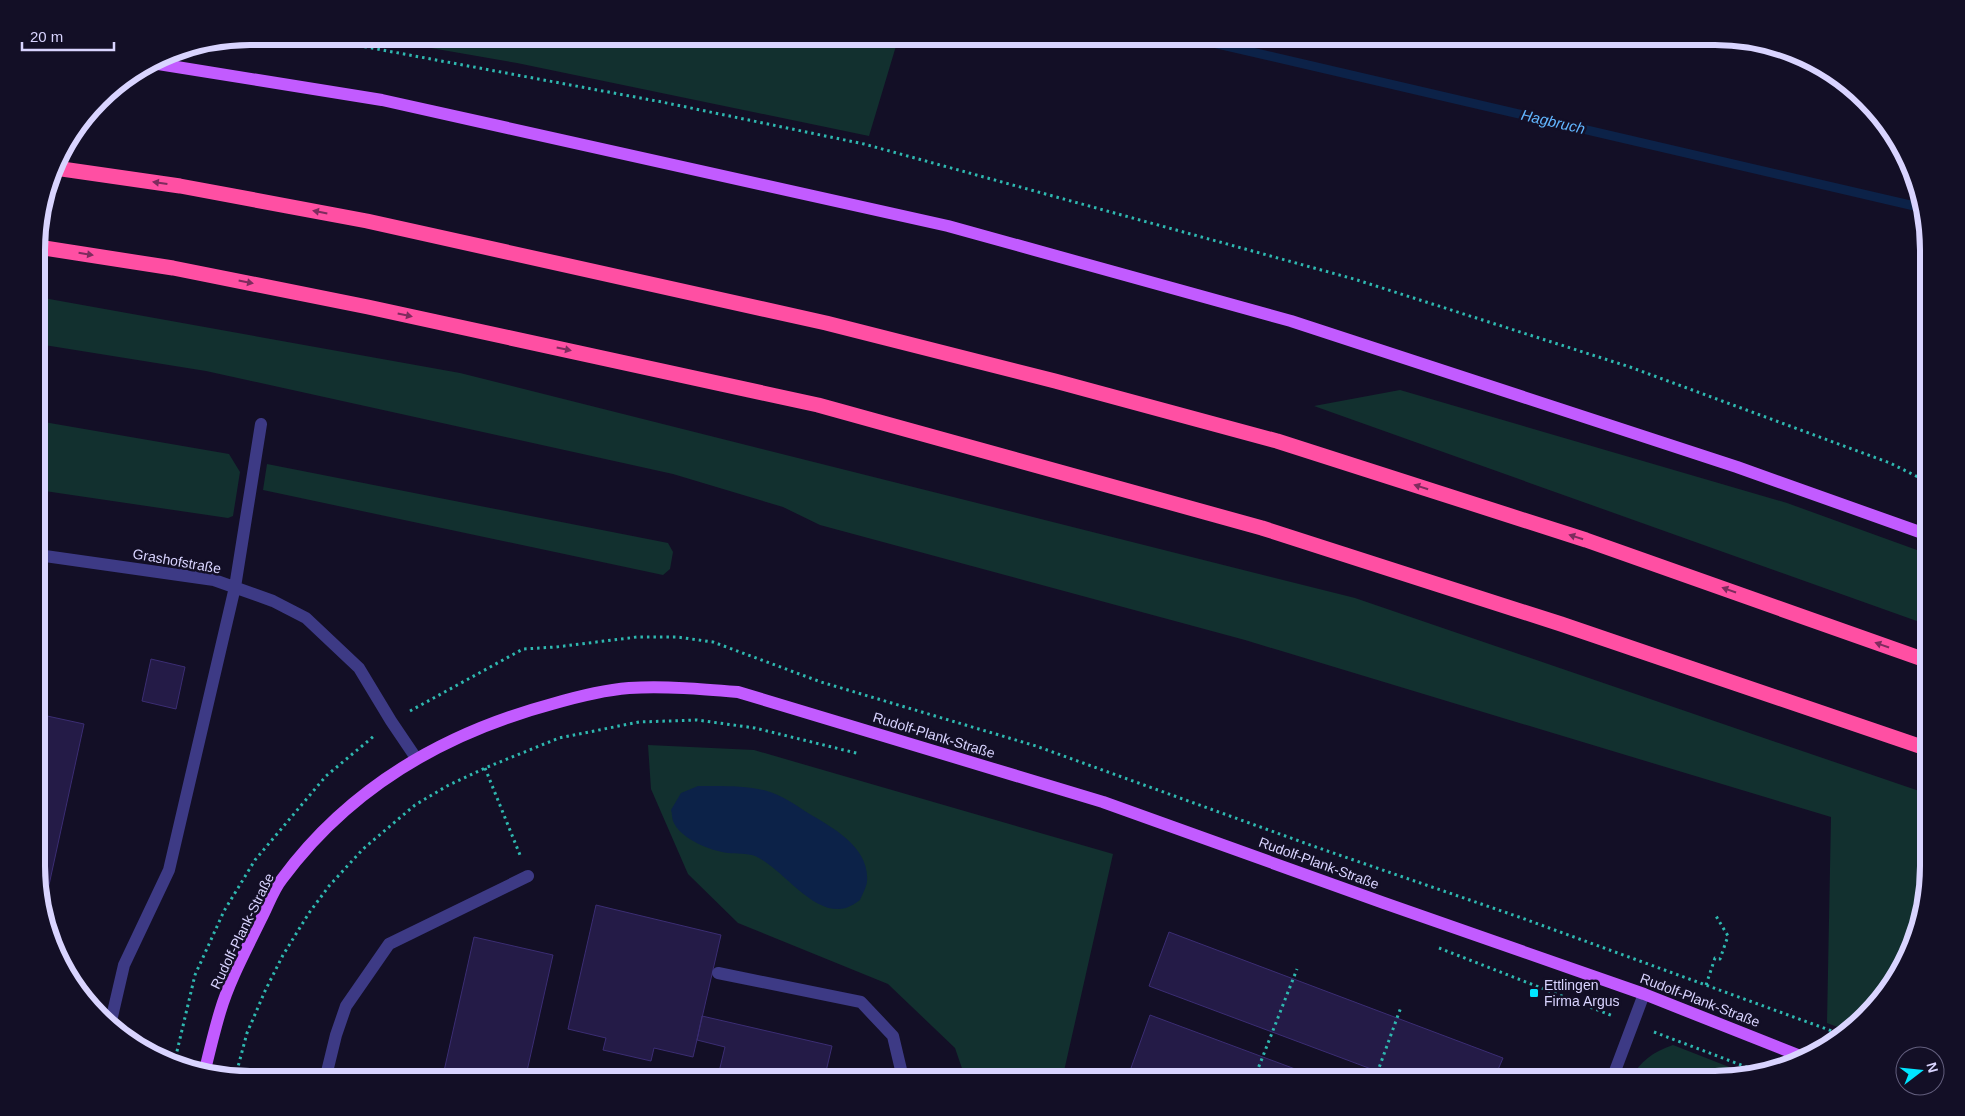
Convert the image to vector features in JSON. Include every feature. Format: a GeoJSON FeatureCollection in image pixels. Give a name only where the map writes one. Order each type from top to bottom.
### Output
{"type":"FeatureCollection","features":[{"type":"Feature","properties":{"kind":"highway"},"geometry":{"type":"LineString","coordinates":[[62,169],[180,186],[368,221],[826,324],[1055,381],[1277,441],[1558,531],[1920,658]]}},
{"type":"Feature","properties":{"kind":"highway"},"geometry":{"type":"LineString","coordinates":[[45,248],[174,268],[358,305],[818,405],[1262,528],[1561,624],[1920,746]]}},
{"type":"Feature","properties":{"kind":"main road"},"geometry":{"type":"LineString","coordinates":[[162,65],[382,100],[948,226],[1290,322],[1737,466],[1920,532]]}},
{"type":"Feature","properties":{"kind":"main road","name":"Rudolf-Plank-Straße"},"geometry":{"type":"LineString","coordinates":[[206,1066],[220,1010],[249,943],[281,880],[322,832],[381,781],[416,758],[470,731],[523,712],[576,698],[627,688],[681,687],[738,692],[1103,802],[1644,994],[1796,1054]]}},
{"type":"Feature","properties":{"kind":"street"},"geometry":{"type":"LineString","coordinates":[[112,1017],[124,965],[169,870],[235,587],[261,424]]}},
{"type":"Feature","properties":{"kind":"street","name":"Grashofstraße"},"geometry":{"type":"LineString","coordinates":[[45,556],[214,580],[273,601],[306,618],[360,668],[391,721],[416,758]]}},
{"type":"Feature","properties":{"kind":"street"},"geometry":{"type":"LineString","coordinates":[[327,1071],[336,1035],[346,1006],[389,944],[528,876]]}},
{"type":"Feature","properties":{"kind":"street"},"geometry":{"type":"LineString","coordinates":[[718,973],[861,1002],[894,1036],[901,1071]]}},
{"type":"Feature","properties":{"kind":"street"},"geometry":{"type":"LineString","coordinates":[[1615,1071],[1644,994]]}},
{"type":"Feature","properties":{"kind":"path"},"geometry":{"type":"LineString","coordinates":[[355,45],[662,102],[864,144],[1168,227],[1354,279],[1630,367],[1890,463],[1920,478]]}},
{"type":"Feature","properties":{"kind":"path"},"geometry":{"type":"LineString","coordinates":[[237,1071],[247,1033],[264,991],[296,933],[329,886],[363,849],[415,805],[447,786],[485,768],[559,738],[639,722],[697,720],[755,728],[865,756]]}},
{"type":"Feature","properties":{"kind":"path"},"geometry":{"type":"LineString","coordinates":[[485,768],[528,876]]}},
{"type":"Feature","properties":{"kind":"path"},"geometry":{"type":"LineString","coordinates":[[1706,985],[1715,958],[1720,959],[1728,936],[1716,916]]}},
{"type":"Feature","properties":{"kind":"path"},"geometry":{"type":"LineString","coordinates":[[1439,948],[1751,1068]]}},
{"type":"Feature","properties":{"kind":"path"},"geometry":{"type":"LineString","coordinates":[[1257,1071],[1297,969]]}},
{"type":"Feature","properties":{"kind":"path"},"geometry":{"type":"LineString","coordinates":[[1378,1071],[1401,1007]]}},
{"type":"Feature","properties":{"kind":"green space"},"geometry":{"type":"Polygon","coordinates":[[[414,45],[896,45],[869,136],[517,63],[414,45]]]}},
{"type":"Feature","properties":{"kind":"green space"},"geometry":{"type":"Polygon","coordinates":[[[45,298],[460,373],[1355,598],[1920,791],[1920,879],[1916,906],[1909,932],[1899,957],[1878,991],[1841,1028],[1827,1023],[1831,817],[1245,640],[820,525],[783,507],[673,474],[206,371],[45,345],[45,298]]]}},
{"type":"Feature","properties":{"kind":"green space"},"geometry":{"type":"Polygon","coordinates":[[[1400,390],[1787,503],[1920,551],[1920,622],[1314,406],[1400,390]]]}},
{"type":"Feature","properties":{"kind":"green space"},"geometry":{"type":"Polygon","coordinates":[[[45,422],[229,454],[240,472],[233,516],[228,518],[45,491],[45,422]]]}},
{"type":"Feature","properties":{"kind":"green space"},"geometry":{"type":"Polygon","coordinates":[[[267,464],[668,543],[673,552],[670,569],[663,575],[263,490],[267,464]]]}},
{"type":"Feature","properties":{"kind":"green space"},"geometry":{"type":"Polygon","coordinates":[[[648,745],[754,750],[1113,854],[1064,1071],[963,1071],[955,1048],[888,984],[738,923],[688,874],[651,789],[648,745]]]}},
{"type":"Feature","properties":{"kind":"green space"},"geometry":{"type":"Polygon","coordinates":[[[1673,1045],[1736,1070],[1636,1071],[1643,1062],[1659,1051],[1673,1045]]]}},
{"type":"Feature","properties":{"kind":"water"},"geometry":{"type":"Polygon","coordinates":[[[698,786],[741,787],[767,791],[788,800],[838,832],[848,840],[863,859],[867,882],[860,900],[846,908],[834,909],[822,905],[810,899],[766,862],[755,856],[721,852],[689,839],[673,821],[671,810],[681,793],[698,786]]]}},
{"type":"Feature","properties":{"kind":"building"},"geometry":{"type":"Polygon","coordinates":[[[151,659],[185,667],[176,709],[142,701],[151,659]]]}},
{"type":"Feature","properties":{"kind":"building"},"geometry":{"type":"Polygon","coordinates":[[[45,716],[84,724],[47,894],[45,879],[45,716]]]}},
{"type":"Feature","properties":{"kind":"building"},"geometry":{"type":"Polygon","coordinates":[[[596,905],[721,935],[693,1057],[654,1048],[651,1061],[603,1050],[606,1038],[568,1029],[596,905]]]}},
{"type":"Feature","properties":{"kind":"building"},"geometry":{"type":"Polygon","coordinates":[[[1169,932],[1503,1058],[1497,1071],[1377,1071],[1149,986],[1169,932]]]}},
{"type":"Feature","properties":{"kind":"building"},"geometry":{"type":"Polygon","coordinates":[[[474,937],[553,955],[527,1071],[444,1071],[474,937]]]}},
{"type":"Feature","properties":{"kind":"building"},"geometry":{"type":"Polygon","coordinates":[[[1150,1015],[1300,1071],[1139,1071],[1131,1068],[1150,1015]]]}},
{"type":"Feature","properties":{"kind":"building"},"geometry":{"type":"Polygon","coordinates":[[[702,1016],[832,1046],[826,1071],[719,1071],[725,1047],[697,1040],[702,1016]]]}},
{"type":"Feature","properties":{"kind":"waterway","name":"Hagbruch"},"geometry":{"type":"LineString","coordinates":[[1222,45],[1915,206]]}},
{"type":"Feature","properties":{"kind":"place","name":"Ettlingen Firma Argus"},"geometry":{"type":"Point","coordinates":[1534,993]}}]}
